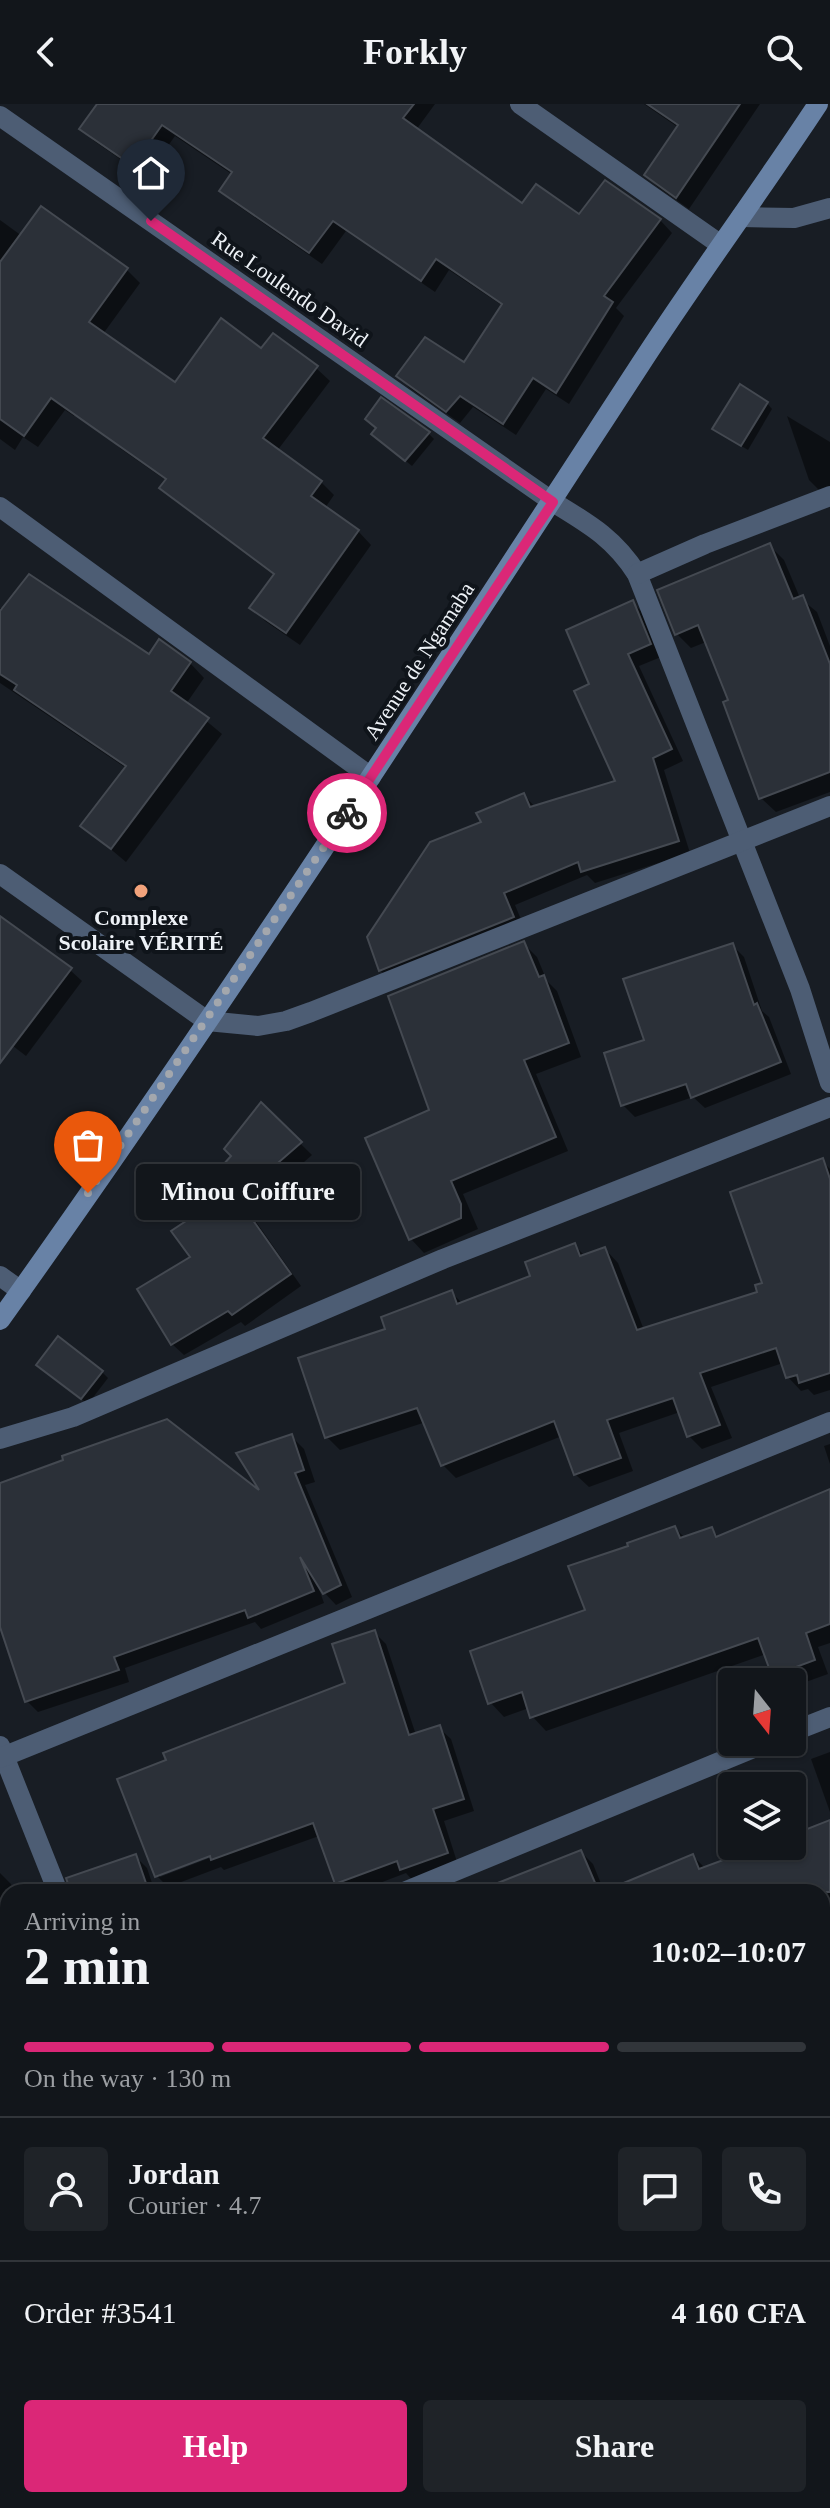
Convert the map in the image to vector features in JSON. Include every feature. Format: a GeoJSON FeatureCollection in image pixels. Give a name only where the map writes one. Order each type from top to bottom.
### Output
{"type":"FeatureCollection","features":[{"type":"Feature","properties":{"kind":"main road","name":"Avenue de Ngamaba"},"geometry":{"type":"LineString","coordinates":[[0,1320],[207,1021],[553,502],[640,364],[818,104]]}},
{"type":"Feature","properties":{"kind":"street"},"geometry":{"type":"LineString","coordinates":[[520,104],[721,245]]}},
{"type":"Feature","properties":{"kind":"street","name":"Rue Loulendo David"},"geometry":{"type":"LineString","coordinates":[[0,116],[553,502],[606,535],[623,552],[637,574],[800,989],[830,1083]]}},
{"type":"Feature","properties":{"kind":"street"},"geometry":{"type":"LineString","coordinates":[[741,217],[794,218],[830,208]]}},
{"type":"Feature","properties":{"kind":"street"},"geometry":{"type":"LineString","coordinates":[[637,574],[830,496]]}},
{"type":"Feature","properties":{"kind":"street"},"geometry":{"type":"LineString","coordinates":[[0,507],[371,777]]}},
{"type":"Feature","properties":{"kind":"street"},"geometry":{"type":"LineString","coordinates":[[0,874],[207,1021],[258,1026],[286,1021],[830,806]]}},
{"type":"Feature","properties":{"kind":"street"},"geometry":{"type":"LineString","coordinates":[[0,1439],[73,1417],[443,1259],[830,1107]]}},
{"type":"Feature","properties":{"kind":"street"},"geometry":{"type":"LineString","coordinates":[[0,1276],[21,1291]]}},
{"type":"Feature","properties":{"kind":"street"},"geometry":{"type":"LineString","coordinates":[[55,1884],[1,1753],[830,1422]]}},
{"type":"Feature","properties":{"kind":"street"},"geometry":{"type":"LineString","coordinates":[[806,1726],[830,1717]]}},
{"type":"Feature","properties":{"kind":"street"},"geometry":{"type":"LineString","coordinates":[[423,1884],[734,1756]]}},
{"type":"Feature","properties":{"kind":"building"},"geometry":{"type":"Polygon","coordinates":[[[97,104],[414,104],[403,118],[522,203],[536,184],[579,214],[605,180],[661,219],[604,296],[613,302],[556,393],[533,378],[503,424],[460,396],[446,412],[396,376],[425,337],[464,362],[502,304],[436,259],[421,281],[333,221],[309,253],[219,191],[232,172],[162,125],[133,166],[79,129],[97,104]]]}},
{"type":"Feature","properties":{"kind":"building"},"geometry":{"type":"Polygon","coordinates":[[[647,104],[740,104],[676,198],[644,175],[678,125],[647,104]]]}},
{"type":"Feature","properties":{"kind":"building"},"geometry":{"type":"Polygon","coordinates":[[[41,206],[128,268],[89,322],[175,382],[221,318],[261,348],[273,333],[318,366],[263,438],[322,481],[311,496],[359,530],[286,633],[249,608],[274,574],[159,488],[166,479],[51,398],[24,436],[0,419],[0,262],[41,206]]]}},
{"type":"Feature","properties":{"kind":"building"},"geometry":{"type":"Polygon","coordinates":[[[740,384],[768,402],[741,446],[712,429],[740,384]]]}},
{"type":"Feature","properties":{"kind":"building"},"geometry":{"type":"Polygon","coordinates":[[[381,397],[430,432],[405,461],[371,434],[376,428],[365,419],[381,397]]]}},
{"type":"Feature","properties":{"kind":"building"},"geometry":{"type":"Polygon","coordinates":[[[770,543],[793,599],[803,595],[830,664],[830,772],[759,799],[723,702],[728,700],[698,625],[675,635],[657,590],[770,543]]]}},
{"type":"Feature","properties":{"kind":"building"},"geometry":{"type":"Polygon","coordinates":[[[29,574],[149,654],[159,639],[191,662],[171,691],[209,718],[111,849],[80,826],[126,766],[14,690],[17,685],[0,674],[0,611],[29,574]]]}},
{"type":"Feature","properties":{"kind":"building"},"geometry":{"type":"Polygon","coordinates":[[[633,600],[651,644],[628,654],[672,749],[653,758],[679,841],[581,872],[578,862],[504,893],[514,917],[379,971],[367,937],[430,842],[481,822],[476,813],[524,793],[530,807],[615,781],[574,691],[589,684],[566,630],[633,600]]]}},
{"type":"Feature","properties":{"kind":"building"},"geometry":{"type":"Polygon","coordinates":[[[0,916],[72,968],[0,1063],[0,916]]]}},
{"type":"Feature","properties":{"kind":"building"},"geometry":{"type":"Polygon","coordinates":[[[524,941],[539,977],[544,975],[569,1043],[524,1060],[556,1137],[451,1181],[461,1204],[461,1218],[409,1240],[365,1138],[429,1110],[388,996],[524,941]]]}},
{"type":"Feature","properties":{"kind":"building"},"geometry":{"type":"Polygon","coordinates":[[[733,943],[754,1005],[757,1003],[781,1062],[691,1098],[686,1084],[621,1106],[604,1053],[644,1040],[623,979],[733,943]]]}},
{"type":"Feature","properties":{"kind":"building"},"geometry":{"type":"Polygon","coordinates":[[[261,1102],[302,1142],[248,1189],[223,1165],[231,1156],[224,1149],[261,1102]]]}},
{"type":"Feature","properties":{"kind":"building"},"geometry":{"type":"Polygon","coordinates":[[[823,1158],[830,1179],[830,1373],[799,1383],[797,1375],[786,1378],[776,1348],[700,1373],[720,1425],[687,1437],[673,1398],[607,1420],[621,1458],[574,1475],[554,1421],[441,1466],[417,1408],[325,1438],[298,1358],[385,1329],[381,1317],[452,1290],[457,1304],[530,1276],[525,1262],[575,1243],[580,1256],[605,1247],[637,1330],[757,1292],[755,1285],[762,1283],[730,1192],[823,1158]]]}},
{"type":"Feature","properties":{"kind":"building"},"geometry":{"type":"Polygon","coordinates":[[[226,1182],[291,1274],[232,1315],[228,1311],[171,1345],[137,1289],[190,1257],[171,1231],[195,1215],[189,1207],[226,1182]]]}},
{"type":"Feature","properties":{"kind":"building"},"geometry":{"type":"Polygon","coordinates":[[[58,1336],[103,1371],[81,1399],[36,1365],[58,1336]]]}},
{"type":"Feature","properties":{"kind":"building"},"geometry":{"type":"Polygon","coordinates":[[[167,1419],[259,1490],[236,1453],[292,1434],[304,1470],[295,1473],[341,1585],[323,1594],[300,1557],[314,1591],[248,1618],[245,1610],[114,1657],[119,1670],[25,1702],[0,1627],[0,1483],[63,1460],[62,1456],[167,1419]]]}},
{"type":"Feature","properties":{"kind":"building"},"geometry":{"type":"Polygon","coordinates":[[[830,1489],[830,1624],[806,1633],[815,1660],[794,1668],[769,1668],[758,1638],[530,1718],[522,1692],[488,1704],[470,1651],[585,1610],[568,1566],[675,1526],[680,1538],[712,1527],[716,1537],[830,1489]]]}},
{"type":"Feature","properties":{"kind":"building"},"geometry":{"type":"Polygon","coordinates":[[[375,1630],[409,1735],[440,1725],[464,1799],[433,1809],[448,1853],[400,1870],[397,1861],[335,1884],[313,1823],[155,1877],[117,1779],[166,1760],[163,1753],[345,1683],[332,1644],[375,1630]]]}},
{"type":"Feature","properties":{"kind":"building"},"geometry":{"type":"Polygon","coordinates":[[[830,1820],[830,1884],[621,1884],[693,1854],[699,1869],[723,1860],[806,1860],[806,1829],[830,1820]]]}},
{"type":"Feature","properties":{"kind":"building"},"geometry":{"type":"Polygon","coordinates":[[[581,1850],[596,1884],[495,1884],[581,1850]]]}},
{"type":"Feature","properties":{"kind":"building"},"geometry":{"type":"Polygon","coordinates":[[[136,1854],[146,1884],[68,1884],[66,1878],[136,1854]]]}},
{"type":"Feature","properties":{"kind":"way so far"},"geometry":{"type":"LineString","coordinates":[[88,1193],[347,813]]}},
{"type":"Feature","properties":{"kind":"place","name":"Complexe Scolaire VÉRITÉ"},"geometry":{"type":"Point","coordinates":[141,891]}},
{"type":"Feature","properties":{"kind":"place","name":"Minou Coiffure"},"geometry":{"type":"Point","coordinates":[88,1193]}},
{"type":"Feature","properties":{"kind":"route"},"geometry":{"type":"LineString","coordinates":[[151,221],[553,502],[347,813]]}}]}
